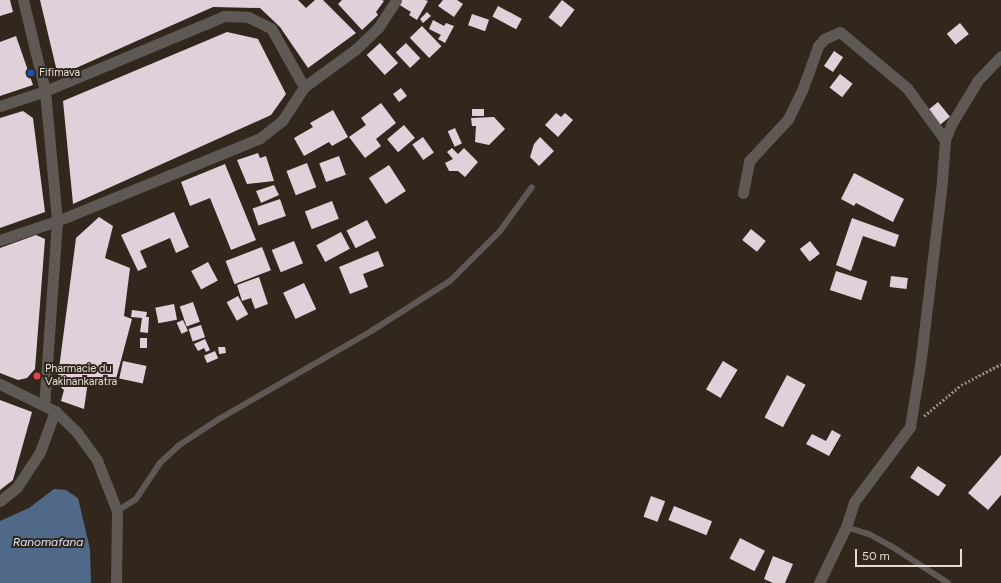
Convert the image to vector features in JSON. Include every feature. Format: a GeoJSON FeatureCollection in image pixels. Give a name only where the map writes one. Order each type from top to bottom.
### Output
{"type":"FeatureCollection","features":[{"type":"Feature","properties":{"kind":"street"},"geometry":{"type":"LineString","coordinates":[[23,0],[45,91],[57,221],[44,405]]}},
{"type":"Feature","properties":{"kind":"street"},"geometry":{"type":"LineString","coordinates":[[0,240],[57,221],[260,138],[282,120],[304,87],[356,49],[378,28],[396,0]]}},
{"type":"Feature","properties":{"kind":"street"},"geometry":{"type":"LineString","coordinates":[[0,106],[45,91],[224,16],[248,17],[271,28],[304,87]]}},
{"type":"Feature","properties":{"kind":"street"},"geometry":{"type":"LineString","coordinates":[[743,193],[749,161],[791,115],[818,46],[824,39],[840,32],[907,88],[945,140]]}},
{"type":"Feature","properties":{"kind":"street"},"geometry":{"type":"LineString","coordinates":[[819,583],[846,528],[854,502],[910,427],[924,334],[942,181],[945,140],[952,123],[978,80],[1001,56]]}},
{"type":"Feature","properties":{"kind":"street"},"geometry":{"type":"LineString","coordinates":[[0,384],[55,411],[76,431],[97,460],[117,511],[116,583]]}},
{"type":"Feature","properties":{"kind":"street"},"geometry":{"type":"LineString","coordinates":[[0,501],[17,487],[40,452],[55,411]]}},
{"type":"Feature","properties":{"kind":"lane"},"geometry":{"type":"LineString","coordinates":[[117,511],[136,499],[160,463],[178,446],[219,419],[373,330],[450,281],[500,231],[532,187]]}},
{"type":"Feature","properties":{"kind":"lane"},"geometry":{"type":"LineString","coordinates":[[846,528],[869,534],[948,583]]}},
{"type":"Feature","properties":{"kind":"path"},"geometry":{"type":"LineString","coordinates":[[910,427],[961,385],[1001,364]]}},
{"type":"Feature","properties":{"kind":"water","name":"Ranomafana"},"geometry":{"type":"Polygon","coordinates":[[[54,489],[66,490],[78,498],[90,549],[91,583],[0,583],[0,521],[29,508],[54,489]]]}},
{"type":"Feature","properties":{"kind":"building"},"geometry":{"type":"Polygon","coordinates":[[[0,0],[10,0],[13,12],[0,16],[0,0]]]}},
{"type":"Feature","properties":{"kind":"building"},"geometry":{"type":"Polygon","coordinates":[[[40,0],[298,0],[306,8],[315,0],[323,0],[356,33],[308,68],[280,27],[260,8],[213,7],[58,76],[40,0]]]}},
{"type":"Feature","properties":{"kind":"building"},"geometry":{"type":"Polygon","coordinates":[[[342,0],[384,1],[376,12],[378,15],[362,30],[338,4],[342,0]]]}},
{"type":"Feature","properties":{"kind":"building"},"geometry":{"type":"Polygon","coordinates":[[[400,0],[428,1],[417,20],[409,15],[411,12],[398,4],[400,0]]]}},
{"type":"Feature","properties":{"kind":"building"},"geometry":{"type":"Polygon","coordinates":[[[443,0],[457,0],[463,4],[454,17],[438,6],[443,0]]]}},
{"type":"Feature","properties":{"kind":"building"},"geometry":{"type":"Polygon","coordinates":[[[562,0],[575,10],[561,27],[548,17],[562,0]]]}},
{"type":"Feature","properties":{"kind":"building"},"geometry":{"type":"Polygon","coordinates":[[[498,6],[522,19],[516,29],[492,17],[498,6]]]}},
{"type":"Feature","properties":{"kind":"building"},"geometry":{"type":"Polygon","coordinates":[[[427,12],[431,16],[423,23],[420,19],[427,12]]]}},
{"type":"Feature","properties":{"kind":"building"},"geometry":{"type":"Polygon","coordinates":[[[472,14],[489,20],[485,31],[468,25],[472,14]]]}},
{"type":"Feature","properties":{"kind":"building"},"geometry":{"type":"Polygon","coordinates":[[[433,20],[444,26],[446,23],[454,26],[445,43],[438,39],[441,35],[429,29],[433,20]]]}},
{"type":"Feature","properties":{"kind":"building"},"geometry":{"type":"Polygon","coordinates":[[[960,23],[969,34],[956,45],[947,34],[960,23]]]}},
{"type":"Feature","properties":{"kind":"building"},"geometry":{"type":"Polygon","coordinates":[[[422,26],[441,46],[429,58],[410,38],[422,26]]]}},
{"type":"Feature","properties":{"kind":"building"},"geometry":{"type":"Polygon","coordinates":[[[227,32],[258,39],[286,94],[271,115],[73,204],[63,101],[227,32]]]}},
{"type":"Feature","properties":{"kind":"building"},"geometry":{"type":"Polygon","coordinates":[[[16,36],[33,85],[0,96],[0,42],[16,36]]]}},
{"type":"Feature","properties":{"kind":"building"},"geometry":{"type":"Polygon","coordinates":[[[380,43],[398,63],[385,75],[367,55],[380,43]]]}},
{"type":"Feature","properties":{"kind":"building"},"geometry":{"type":"Polygon","coordinates":[[[406,43],[420,58],[410,68],[396,53],[406,43]]]}},
{"type":"Feature","properties":{"kind":"building"},"geometry":{"type":"Polygon","coordinates":[[[834,51],[843,57],[833,72],[824,66],[834,51]]]}},
{"type":"Feature","properties":{"kind":"building"},"geometry":{"type":"Polygon","coordinates":[[[840,74],[853,84],[842,97],[830,87],[840,74]]]}},
{"type":"Feature","properties":{"kind":"building"},"geometry":{"type":"Polygon","coordinates":[[[401,88],[407,96],[399,102],[393,94],[401,88]]]}},
{"type":"Feature","properties":{"kind":"building"},"geometry":{"type":"Polygon","coordinates":[[[938,102],[950,117],[938,126],[926,111],[938,102]]]}},
{"type":"Feature","properties":{"kind":"building"},"geometry":{"type":"Polygon","coordinates":[[[381,103],[396,123],[376,139],[381,146],[365,158],[349,137],[366,125],[361,118],[381,103]]]}},
{"type":"Feature","properties":{"kind":"building"},"geometry":{"type":"Polygon","coordinates":[[[472,109],[484,109],[484,116],[472,116],[472,109]]]}},
{"type":"Feature","properties":{"kind":"building"},"geometry":{"type":"Polygon","coordinates":[[[333,110],[348,137],[332,146],[329,142],[304,156],[294,138],[313,127],[310,123],[333,110]]]}},
{"type":"Feature","properties":{"kind":"building"},"geometry":{"type":"Polygon","coordinates":[[[23,111],[33,118],[45,212],[0,228],[0,118],[23,111]]]}},
{"type":"Feature","properties":{"kind":"building"},"geometry":{"type":"Polygon","coordinates":[[[556,113],[561,117],[565,113],[573,120],[558,137],[545,125],[556,113]]]}},
{"type":"Feature","properties":{"kind":"building"},"geometry":{"type":"Polygon","coordinates":[[[494,117],[505,129],[489,145],[475,142],[476,126],[472,126],[471,118],[494,117]]]}},
{"type":"Feature","properties":{"kind":"building"},"geometry":{"type":"Polygon","coordinates":[[[404,125],[415,138],[398,152],[387,139],[404,125]]]}},
{"type":"Feature","properties":{"kind":"building"},"geometry":{"type":"Polygon","coordinates":[[[455,128],[462,144],[455,147],[448,131],[455,128]]]}},
{"type":"Feature","properties":{"kind":"building"},"geometry":{"type":"Polygon","coordinates":[[[423,137],[434,153],[423,160],[412,144],[423,137]]]}},
{"type":"Feature","properties":{"kind":"building"},"geometry":{"type":"Polygon","coordinates":[[[540,137],[554,151],[539,166],[530,157],[534,144],[540,137]]]}},
{"type":"Feature","properties":{"kind":"building"},"geometry":{"type":"Polygon","coordinates":[[[452,148],[458,154],[464,148],[478,162],[465,177],[458,171],[449,171],[445,163],[453,159],[447,152],[452,148]]]}},
{"type":"Feature","properties":{"kind":"building"},"geometry":{"type":"Polygon","coordinates":[[[258,153],[260,158],[266,156],[274,181],[247,184],[237,160],[258,153]]]}},
{"type":"Feature","properties":{"kind":"building"},"geometry":{"type":"Polygon","coordinates":[[[339,156],[346,175],[326,182],[319,163],[339,156]]]}},
{"type":"Feature","properties":{"kind":"building"},"geometry":{"type":"Polygon","coordinates":[[[307,163],[316,187],[296,195],[286,171],[307,163]]]}},
{"type":"Feature","properties":{"kind":"building"},"geometry":{"type":"Polygon","coordinates":[[[225,164],[256,240],[231,250],[210,198],[190,206],[181,182],[225,164]]]}},
{"type":"Feature","properties":{"kind":"building"},"geometry":{"type":"Polygon","coordinates":[[[389,165],[406,191],[386,204],[369,178],[389,165]]]}},
{"type":"Feature","properties":{"kind":"building"},"geometry":{"type":"Polygon","coordinates":[[[854,173],[904,199],[893,222],[856,203],[854,206],[841,199],[854,173]]]}},
{"type":"Feature","properties":{"kind":"building"},"geometry":{"type":"Polygon","coordinates":[[[274,185],[279,195],[261,203],[256,191],[274,185]]]}},
{"type":"Feature","properties":{"kind":"building"},"geometry":{"type":"Polygon","coordinates":[[[280,199],[286,216],[258,225],[253,208],[280,199]]]}},
{"type":"Feature","properties":{"kind":"building"},"geometry":{"type":"Polygon","coordinates":[[[332,201],[339,219],[312,229],[305,211],[332,201]]]}},
{"type":"Feature","properties":{"kind":"building"},"geometry":{"type":"Polygon","coordinates":[[[174,212],[189,247],[176,253],[170,238],[140,251],[147,267],[138,271],[121,235],[174,212]]]}},
{"type":"Feature","properties":{"kind":"building"},"geometry":{"type":"Polygon","coordinates":[[[99,217],[113,226],[105,258],[130,268],[124,316],[132,319],[116,379],[103,386],[88,381],[84,409],[61,401],[64,390],[57,384],[76,238],[99,217]]]}},
{"type":"Feature","properties":{"kind":"building"},"geometry":{"type":"Polygon","coordinates":[[[852,218],[899,235],[895,247],[863,236],[851,271],[836,265],[852,218]]]}},
{"type":"Feature","properties":{"kind":"building"},"geometry":{"type":"Polygon","coordinates":[[[367,220],[376,238],[356,248],[347,230],[367,220]]]}},
{"type":"Feature","properties":{"kind":"building"},"geometry":{"type":"Polygon","coordinates":[[[751,229],[766,241],[757,252],[742,240],[751,229]]]}},
{"type":"Feature","properties":{"kind":"building"},"geometry":{"type":"Polygon","coordinates":[[[341,232],[350,249],[325,262],[316,245],[341,232]]]}},
{"type":"Feature","properties":{"kind":"building"},"geometry":{"type":"Polygon","coordinates":[[[36,235],[45,239],[35,369],[27,378],[18,380],[0,373],[0,248],[36,235]]]}},
{"type":"Feature","properties":{"kind":"building"},"geometry":{"type":"Polygon","coordinates":[[[294,241],[303,263],[281,272],[272,250],[294,241]]]}},
{"type":"Feature","properties":{"kind":"building"},"geometry":{"type":"Polygon","coordinates":[[[810,241],[820,254],[810,262],[800,249],[810,241]]]}},
{"type":"Feature","properties":{"kind":"building"},"geometry":{"type":"Polygon","coordinates":[[[262,247],[271,270],[235,284],[226,261],[262,247]]]}},
{"type":"Feature","properties":{"kind":"building"},"geometry":{"type":"Polygon","coordinates":[[[378,251],[384,266],[363,274],[368,287],[350,294],[339,267],[378,251]]]}},
{"type":"Feature","properties":{"kind":"building"},"geometry":{"type":"Polygon","coordinates":[[[208,262],[218,281],[201,289],[191,271],[208,262]]]}},
{"type":"Feature","properties":{"kind":"building"},"geometry":{"type":"Polygon","coordinates":[[[836,271],[867,281],[861,300],[830,290],[836,271]]]}},
{"type":"Feature","properties":{"kind":"building"},"geometry":{"type":"Polygon","coordinates":[[[891,276],[908,278],[907,289],[890,287],[891,276]]]}},
{"type":"Feature","properties":{"kind":"building"},"geometry":{"type":"Polygon","coordinates":[[[259,277],[268,304],[255,309],[251,298],[242,301],[237,285],[259,277]]]}},
{"type":"Feature","properties":{"kind":"building"},"geometry":{"type":"Polygon","coordinates":[[[304,283],[316,309],[295,319],[283,293],[304,283]]]}},
{"type":"Feature","properties":{"kind":"building"},"geometry":{"type":"Polygon","coordinates":[[[238,296],[248,314],[237,321],[227,302],[238,296]]]}},
{"type":"Feature","properties":{"kind":"building"},"geometry":{"type":"Polygon","coordinates":[[[193,302],[200,322],[187,326],[180,307],[193,302]]]}},
{"type":"Feature","properties":{"kind":"building"},"geometry":{"type":"Polygon","coordinates":[[[174,304],[177,320],[158,323],[155,308],[174,304]]]}},
{"type":"Feature","properties":{"kind":"building"},"geometry":{"type":"Polygon","coordinates":[[[132,310],[147,312],[146,317],[149,317],[148,333],[140,332],[142,318],[131,317],[132,310]]]}},
{"type":"Feature","properties":{"kind":"building"},"geometry":{"type":"Polygon","coordinates":[[[183,320],[188,331],[181,334],[177,323],[183,320]]]}},
{"type":"Feature","properties":{"kind":"building"},"geometry":{"type":"Polygon","coordinates":[[[201,325],[205,337],[193,341],[189,329],[201,325]]]}},
{"type":"Feature","properties":{"kind":"building"},"geometry":{"type":"Polygon","coordinates":[[[140,338],[147,338],[147,348],[140,348],[140,338]]]}},
{"type":"Feature","properties":{"kind":"building"},"geometry":{"type":"Polygon","coordinates":[[[205,339],[210,350],[206,352],[204,348],[198,351],[194,344],[205,339]]]}},
{"type":"Feature","properties":{"kind":"building"},"geometry":{"type":"Polygon","coordinates":[[[218,347],[225,347],[226,353],[219,354],[218,347]]]}},
{"type":"Feature","properties":{"kind":"building"},"geometry":{"type":"Polygon","coordinates":[[[215,351],[218,358],[207,363],[204,356],[215,351]]]}},
{"type":"Feature","properties":{"kind":"building"},"geometry":{"type":"Polygon","coordinates":[[[123,361],[146,366],[143,384],[119,379],[123,361]]]}},
{"type":"Feature","properties":{"kind":"building"},"geometry":{"type":"Polygon","coordinates":[[[723,361],[738,370],[721,398],[706,389],[723,361]]]}},
{"type":"Feature","properties":{"kind":"building"},"geometry":{"type":"Polygon","coordinates":[[[787,375],[806,385],[783,427],[764,417],[787,375]]]}},
{"type":"Feature","properties":{"kind":"building"},"geometry":{"type":"Polygon","coordinates":[[[0,400],[32,412],[13,480],[0,490],[0,400]]]}},
{"type":"Feature","properties":{"kind":"building"},"geometry":{"type":"Polygon","coordinates":[[[832,430],[841,435],[829,456],[806,444],[812,434],[826,441],[832,430]]]}},
{"type":"Feature","properties":{"kind":"building"},"geometry":{"type":"Polygon","coordinates":[[[1001,455],[1001,495],[988,510],[968,493],[1001,455]]]}},
{"type":"Feature","properties":{"kind":"building"},"geometry":{"type":"Polygon","coordinates":[[[918,466],[946,485],[938,497],[910,478],[918,466]]]}},
{"type":"Feature","properties":{"kind":"building"},"geometry":{"type":"Polygon","coordinates":[[[651,496],[665,501],[658,522],[643,517],[651,496]]]}},
{"type":"Feature","properties":{"kind":"building"},"geometry":{"type":"Polygon","coordinates":[[[674,506],[712,521],[706,535],[668,520],[674,506]]]}},
{"type":"Feature","properties":{"kind":"building"},"geometry":{"type":"Polygon","coordinates":[[[740,538],[765,551],[755,571],[730,558],[740,538]]]}},
{"type":"Feature","properties":{"kind":"building"},"geometry":{"type":"Polygon","coordinates":[[[773,556],[793,564],[785,583],[773,583],[764,579],[773,556]]]}},
{"type":"Feature","properties":{"kind":"place","name":"Fifimava"},"geometry":{"type":"Point","coordinates":[31,73]}},
{"type":"Feature","properties":{"kind":"place","name":"Pharmacie du Vakinankaratra"},"geometry":{"type":"Point","coordinates":[37,376]}}]}
